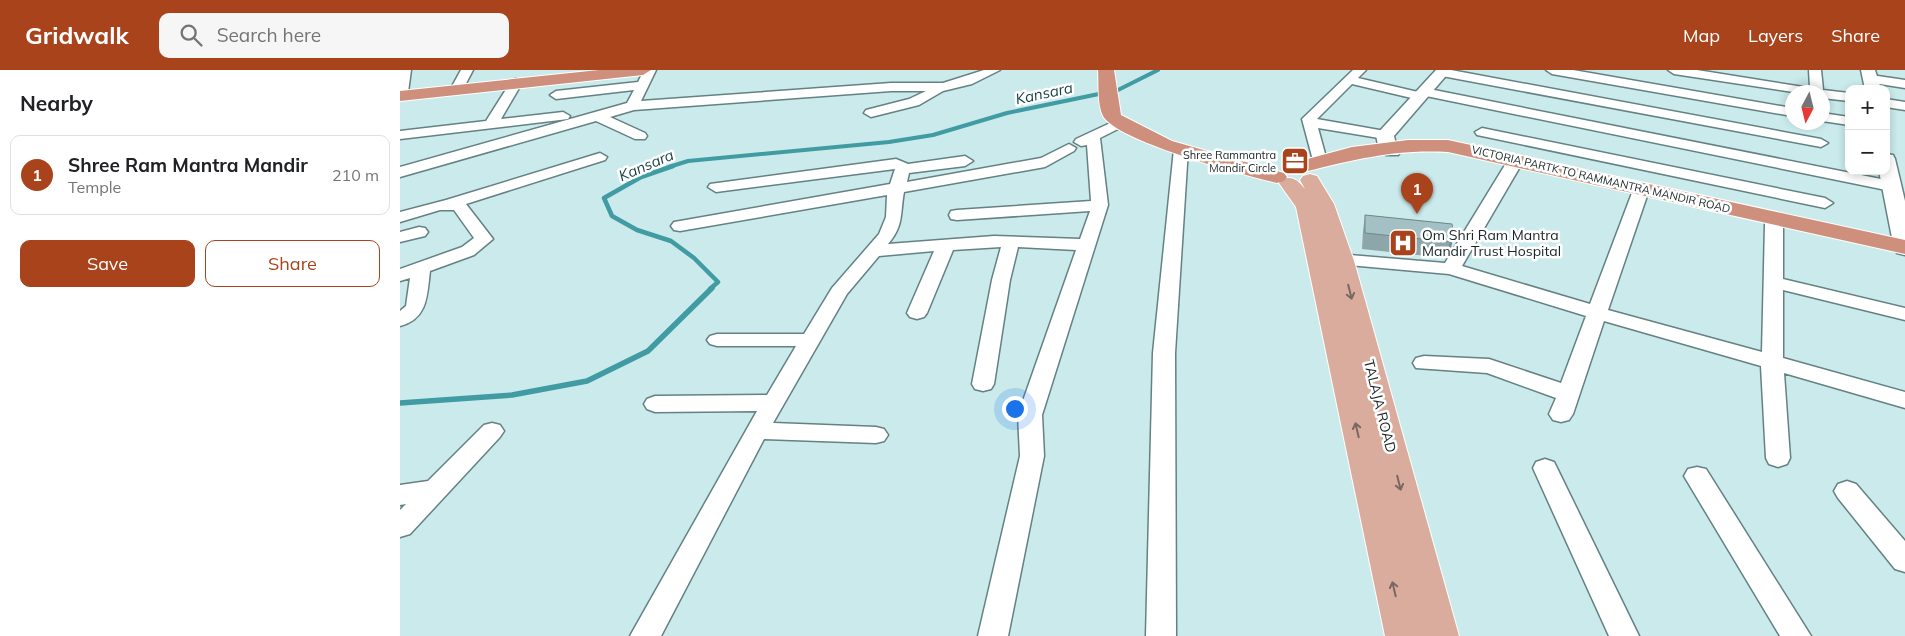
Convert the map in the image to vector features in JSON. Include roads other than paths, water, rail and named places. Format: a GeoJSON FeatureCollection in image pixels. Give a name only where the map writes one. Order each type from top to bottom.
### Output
{"type":"FeatureCollection","features":[{"type":"Feature","properties":{"kind":"highway"},"geometry":{"type":"LineString","coordinates":[[401,94],[606,70]]}},
{"type":"Feature","properties":{"kind":"highway"},"geometry":{"type":"LineString","coordinates":[[1106,70],[1116,118],[1160,143],[1298,173]]}},
{"type":"Feature","properties":{"kind":"highway"},"geometry":{"type":"LineString","coordinates":[[458,87],[643,77]]}},
{"type":"Feature","properties":{"kind":"highway"},"geometry":{"type":"LineString","coordinates":[[1143,133],[1298,173]]}},
{"type":"Feature","properties":{"kind":"highway","name":"VICTORIA PARTK TO RAMMANTRA MANDIR ROAD"},"geometry":{"type":"LineString","coordinates":[[1388,144],[1439,149],[1905,247]]}},
{"type":"Feature","properties":{"kind":"highway","name":"VICTORIA PARTK TO RAMMANTRA MANDIR ROAD"},"geometry":{"type":"LineString","coordinates":[[1298,173],[1364,157],[1388,144],[1419,144],[1468,150],[1905,254]]}},
{"type":"Feature","properties":{"kind":"main road","name":"TALAJA ROAD"},"geometry":{"type":"LineString","coordinates":[[1298,173],[1307,206],[1330,258],[1439,636]]}},
{"type":"Feature","properties":{"kind":"main road","name":"TALAJA ROAD"},"geometry":{"type":"LineString","coordinates":[[1330,258],[1405,636]]}},
{"type":"Feature","properties":{"kind":"street"},"geometry":{"type":"LineString","coordinates":[[401,94],[405,70]]}},
{"type":"Feature","properties":{"kind":"street"},"geometry":{"type":"LineString","coordinates":[[458,87],[467,70]]}},
{"type":"Feature","properties":{"kind":"street"},"geometry":{"type":"LineString","coordinates":[[400,172],[630,107],[643,77],[650,70]]}},
{"type":"Feature","properties":{"kind":"street"},"geometry":{"type":"LineString","coordinates":[[872,113],[914,102],[943,88],[968,81],[994,70]]}},
{"type":"Feature","properties":{"kind":"street"},"geometry":{"type":"LineString","coordinates":[[1298,173],[1310,117],[1360,70]]}},
{"type":"Feature","properties":{"kind":"street"},"geometry":{"type":"LineString","coordinates":[[1552,70],[1785,111]]}},
{"type":"Feature","properties":{"kind":"street"},"geometry":{"type":"LineString","coordinates":[[1424,363],[1489,366],[1565,404],[1641,191],[1674,70],[1746,76],[1785,85]]}},
{"type":"Feature","properties":{"kind":"street"},"geometry":{"type":"LineString","coordinates":[[1815,70],[1816,85]]}},
{"type":"Feature","properties":{"kind":"street"},"geometry":{"type":"LineString","coordinates":[[1309,122],[1388,144],[1422,94],[1443,71],[1821,143]]}},
{"type":"Feature","properties":{"kind":"street"},"geometry":{"type":"LineString","coordinates":[[556,95],[643,77]]}},
{"type":"Feature","properties":{"kind":"street"},"geometry":{"type":"LineString","coordinates":[[1870,79],[1905,84]]}},
{"type":"Feature","properties":{"kind":"street"},"geometry":{"type":"LineString","coordinates":[[1349,80],[1501,108],[1825,203]]}},
{"type":"Feature","properties":{"kind":"street"},"geometry":{"type":"LineString","coordinates":[[490,124],[516,83]]}},
{"type":"Feature","properties":{"kind":"street"},"geometry":{"type":"LineString","coordinates":[[400,135],[630,107],[891,87],[943,88]]}},
{"type":"Feature","properties":{"kind":"street"},"geometry":{"type":"LineString","coordinates":[[1830,95],[1845,97]]}},
{"type":"Feature","properties":{"kind":"street"},"geometry":{"type":"LineString","coordinates":[[1890,104],[1905,106]]}},
{"type":"Feature","properties":{"kind":"street"},"geometry":{"type":"LineString","coordinates":[[1468,150],[1501,108]]}},
{"type":"Feature","properties":{"kind":"street"},"geometry":{"type":"LineString","coordinates":[[599,117],[640,136]]}},
{"type":"Feature","properties":{"kind":"street"},"geometry":{"type":"LineString","coordinates":[[680,226],[901,178],[1045,162],[1093,136],[1116,118]]}},
{"type":"Feature","properties":{"kind":"street"},"geometry":{"type":"LineString","coordinates":[[1830,118],[1845,121]]}},
{"type":"Feature","properties":{"kind":"street"},"geometry":{"type":"LineString","coordinates":[[1482,132],[1651,152],[1891,186]]}},
{"type":"Feature","properties":{"kind":"street"},"geometry":{"type":"LineString","coordinates":[[993,636],[1032,456],[1030,415],[1100,206],[1093,136]]}},
{"type":"Feature","properties":{"kind":"street"},"geometry":{"type":"LineString","coordinates":[[490,147],[502,161]]}},
{"type":"Feature","properties":{"kind":"street"},"geometry":{"type":"LineString","coordinates":[[1161,636],[1164,352],[1181,149]]}},
{"type":"Feature","properties":{"kind":"street"},"geometry":{"type":"LineString","coordinates":[[400,217],[452,203],[600,157]]}},
{"type":"Feature","properties":{"kind":"street"},"geometry":{"type":"LineString","coordinates":[[645,636],[757,431],[839,292],[887,235],[894,217],[902,165],[896,164],[716,187]]}},
{"type":"Feature","properties":{"kind":"street"},"geometry":{"type":"LineString","coordinates":[[1451,269],[1513,165]]}},
{"type":"Feature","properties":{"kind":"street"},"geometry":{"type":"LineString","coordinates":[[1889,175],[1905,247]]}},
{"type":"Feature","properties":{"kind":"street"},"geometry":{"type":"LineString","coordinates":[[400,275],[468,251],[484,239],[460,205],[452,203]]}},
{"type":"Feature","properties":{"kind":"street"},"geometry":{"type":"LineString","coordinates":[[957,215],[1100,206]]}},
{"type":"Feature","properties":{"kind":"street"},"geometry":{"type":"LineString","coordinates":[[1774,224],[1772,363],[1778,458]]}},
{"type":"Feature","properties":{"kind":"street"},"geometry":{"type":"LineString","coordinates":[[400,237],[419,232]]}},
{"type":"Feature","properties":{"kind":"street"},"geometry":{"type":"LineString","coordinates":[[874,251],[1011,240],[1087,245]]}},
{"type":"Feature","properties":{"kind":"street"},"geometry":{"type":"LineString","coordinates":[[983,384],[1000,280],[1011,240]]}},
{"type":"Feature","properties":{"kind":"street"},"geometry":{"type":"LineString","coordinates":[[917,313],[946,245]]}},
{"type":"Feature","properties":{"kind":"street"},"geometry":{"type":"LineString","coordinates":[[1330,258],[1451,269],[1598,313],[1905,400]]}},
{"type":"Feature","properties":{"kind":"street"},"geometry":{"type":"LineString","coordinates":[[400,320],[413,311],[416,306],[421,268]]}},
{"type":"Feature","properties":{"kind":"street"},"geometry":{"type":"LineString","coordinates":[[1773,282],[1905,314]]}},
{"type":"Feature","properties":{"kind":"street"},"geometry":{"type":"LineString","coordinates":[[717,340],[812,340]]}},
{"type":"Feature","properties":{"kind":"street"},"geometry":{"type":"LineString","coordinates":[[655,404],[774,403]]}},
{"type":"Feature","properties":{"kind":"street"},"geometry":{"type":"LineString","coordinates":[[400,527],[492,431]]}},
{"type":"Feature","properties":{"kind":"street"},"geometry":{"type":"LineString","coordinates":[[757,431],[876,435]]}},
{"type":"Feature","properties":{"kind":"street"},"geometry":{"type":"LineString","coordinates":[[1545,468],[1624,636]]}},
{"type":"Feature","properties":{"kind":"street"},"geometry":{"type":"LineString","coordinates":[[1697,476],[1796,636]]}},
{"type":"Feature","properties":{"kind":"street"},"geometry":{"type":"LineString","coordinates":[[400,495],[435,490]]}},
{"type":"Feature","properties":{"kind":"street"},"geometry":{"type":"LineString","coordinates":[[1847,491],[1905,561]]}},
{"type":"Feature","properties":{"kind":"waterway","name":"Kansara"},"geometry":{"type":"LineString","coordinates":[[669,167],[688,161],[889,142],[933,135],[1007,113],[1118,90],[1158,70]]}},
{"type":"Feature","properties":{"kind":"waterway","name":"Kansara"},"geometry":{"type":"LineString","coordinates":[[673,166],[641,177],[604,198],[612,216],[637,230],[671,241],[694,258],[718,282],[710,289]]}},
{"type":"Feature","properties":{"kind":"waterway","name":"Kansara"},"geometry":{"type":"LineString","coordinates":[[400,403],[512,395],[587,381],[648,351],[712,288]]}},
{"type":"Feature","properties":{"kind":"place","name":"Shree Rammantra Mandir Circle"},"geometry":{"type":"Point","coordinates":[1295,161]}},
{"type":"Feature","properties":{"kind":"place","name":"Shree Ram Mantra Mandir"},"geometry":{"type":"Point","coordinates":[1417,214]}},
{"type":"Feature","properties":{"kind":"place","name":"Om Shri Ram Mantra Mandir Trust Hospital"},"geometry":{"type":"Point","coordinates":[1403,243]}}]}
